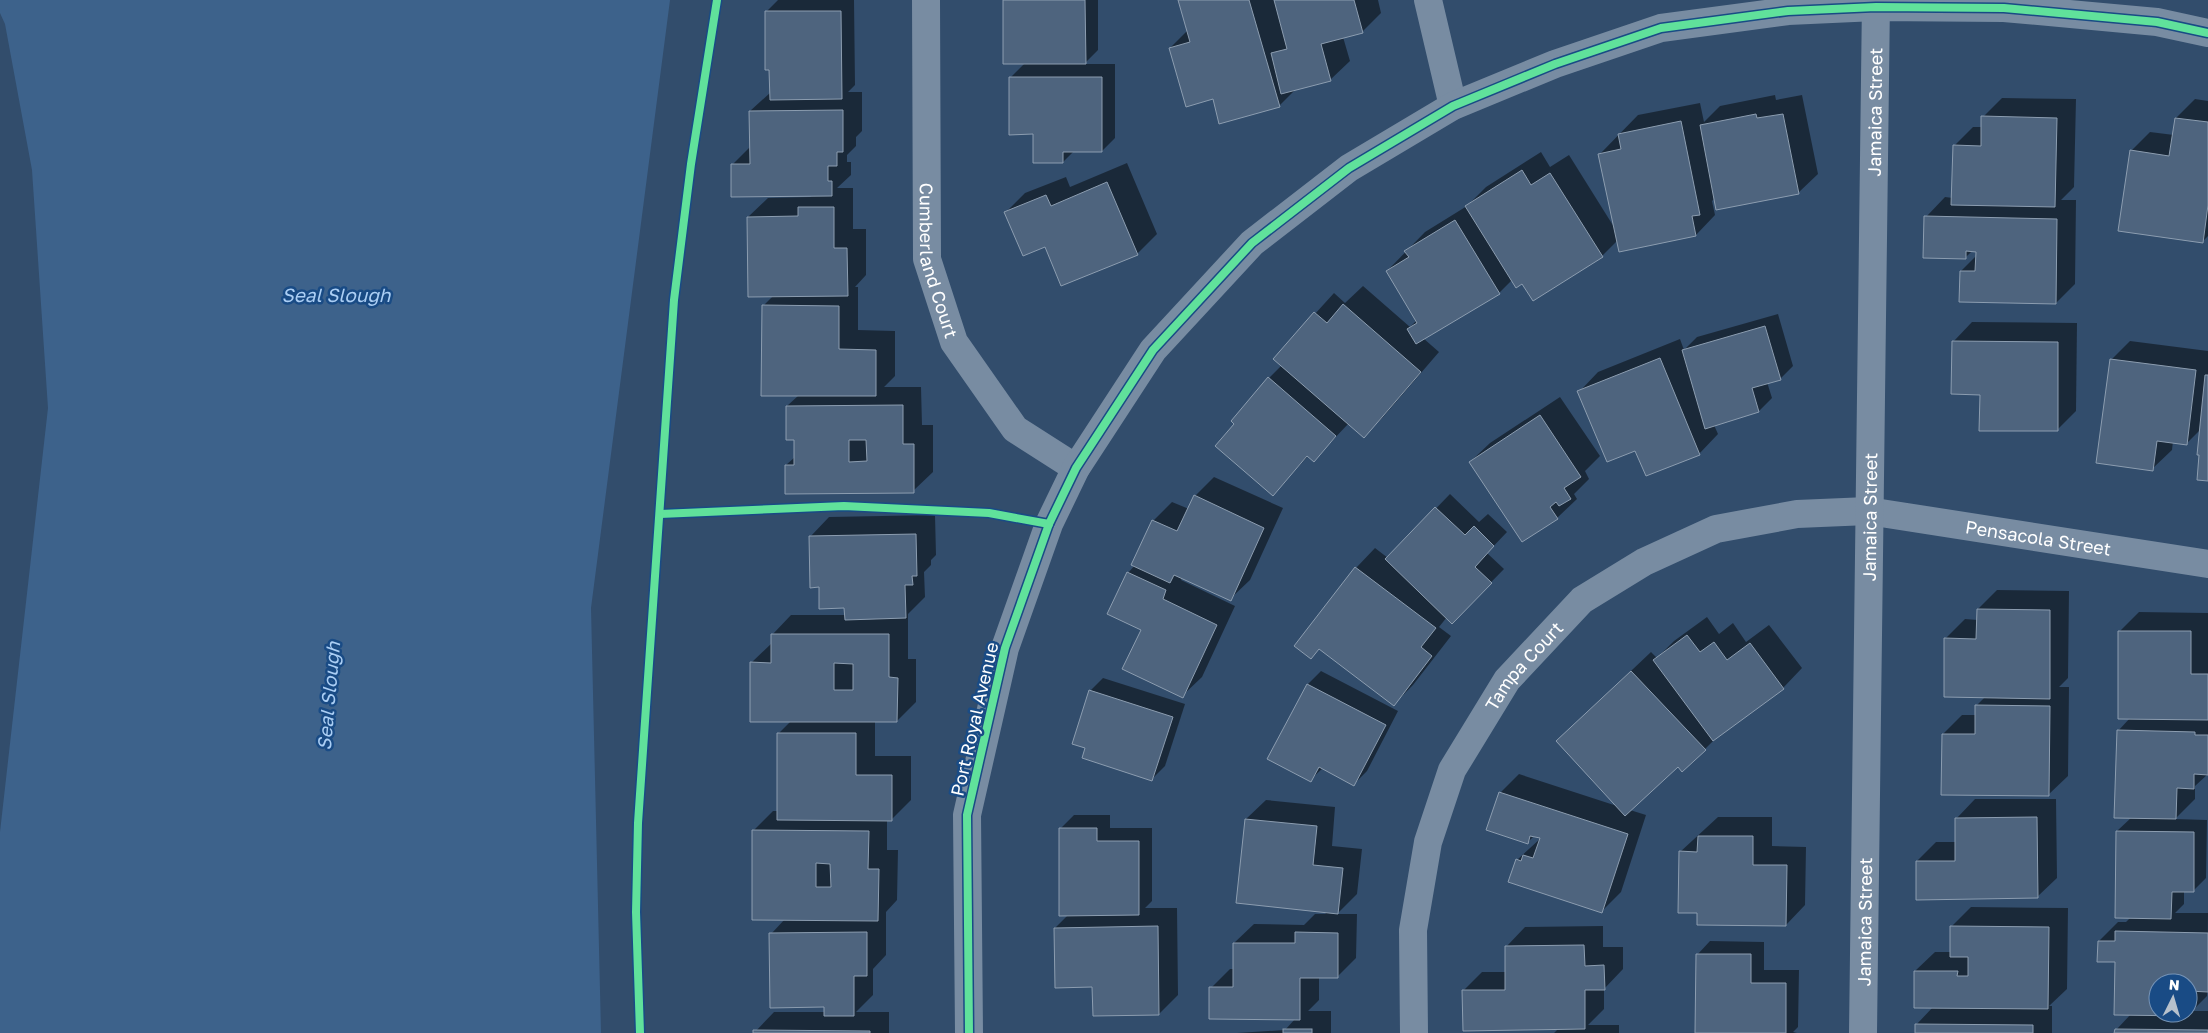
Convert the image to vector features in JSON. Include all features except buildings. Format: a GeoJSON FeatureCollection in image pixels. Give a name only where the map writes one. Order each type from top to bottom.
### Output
{"type":"FeatureCollection","features":[{"type":"Feature","properties":{"kind":"street","name":"Cumberland Court"},"geometry":{"type":"LineString","coordinates":[[926,0],[927,259],[954,342],[1015,429],[1076,468]]}},
{"type":"Feature","properties":{"kind":"street"},"geometry":{"type":"LineString","coordinates":[[1428,0],[1453,106]]}},
{"type":"Feature","properties":{"kind":"street","name":"Port Royal Avenue"},"geometry":{"type":"LineString","coordinates":[[968,1033],[967,815],[1005,648],[1049,524],[1076,468],[1153,350],[1252,243],[1349,168],[1453,106],[1555,64],[1661,28],[1788,10],[1876,4],[2004,8],[2157,22],[2208,33]]}},
{"type":"Feature","properties":{"kind":"street","name":"Jamaica Street"},"geometry":{"type":"LineString","coordinates":[[1863,1033],[1868,511],[1876,4]]}},
{"type":"Feature","properties":{"kind":"street","name":"Pensacola Street"},"geometry":{"type":"LineString","coordinates":[[1868,511],[2208,564]]}},
{"type":"Feature","properties":{"kind":"street","name":"Tampa Court"},"geometry":{"type":"LineString","coordinates":[[1414,1033],[1413,930],[1428,842],[1452,770],[1507,680],[1582,600],[1644,562],[1716,529],[1797,514],[1868,511]]}},
{"type":"Feature","properties":{"kind":"water","name":"Seal Slough"},"geometry":{"type":"Polygon","coordinates":[[[0,0],[670,0],[591,608],[601,1033],[0,1033],[0,832],[48,408],[32,170],[5,24],[0,13],[0,0]]]}},
{"type":"Feature","properties":{"kind":"cycle path"},"geometry":{"type":"LineString","coordinates":[[640,1033],[636,912],[638,823],[674,300],[691,164],[717,0]]}},
{"type":"Feature","properties":{"kind":"cycle path"},"geometry":{"type":"LineString","coordinates":[[969,1033],[967,815],[1005,648],[1049,524],[1076,468],[1153,350],[1252,243],[1349,168],[1453,106],[1555,64],[1661,28],[1788,11],[1876,7],[2004,8],[2157,22],[2208,33]]}},
{"type":"Feature","properties":{"kind":"cycle path"},"geometry":{"type":"LineString","coordinates":[[660,514],[844,506],[989,513],[1049,524]]}}]}
